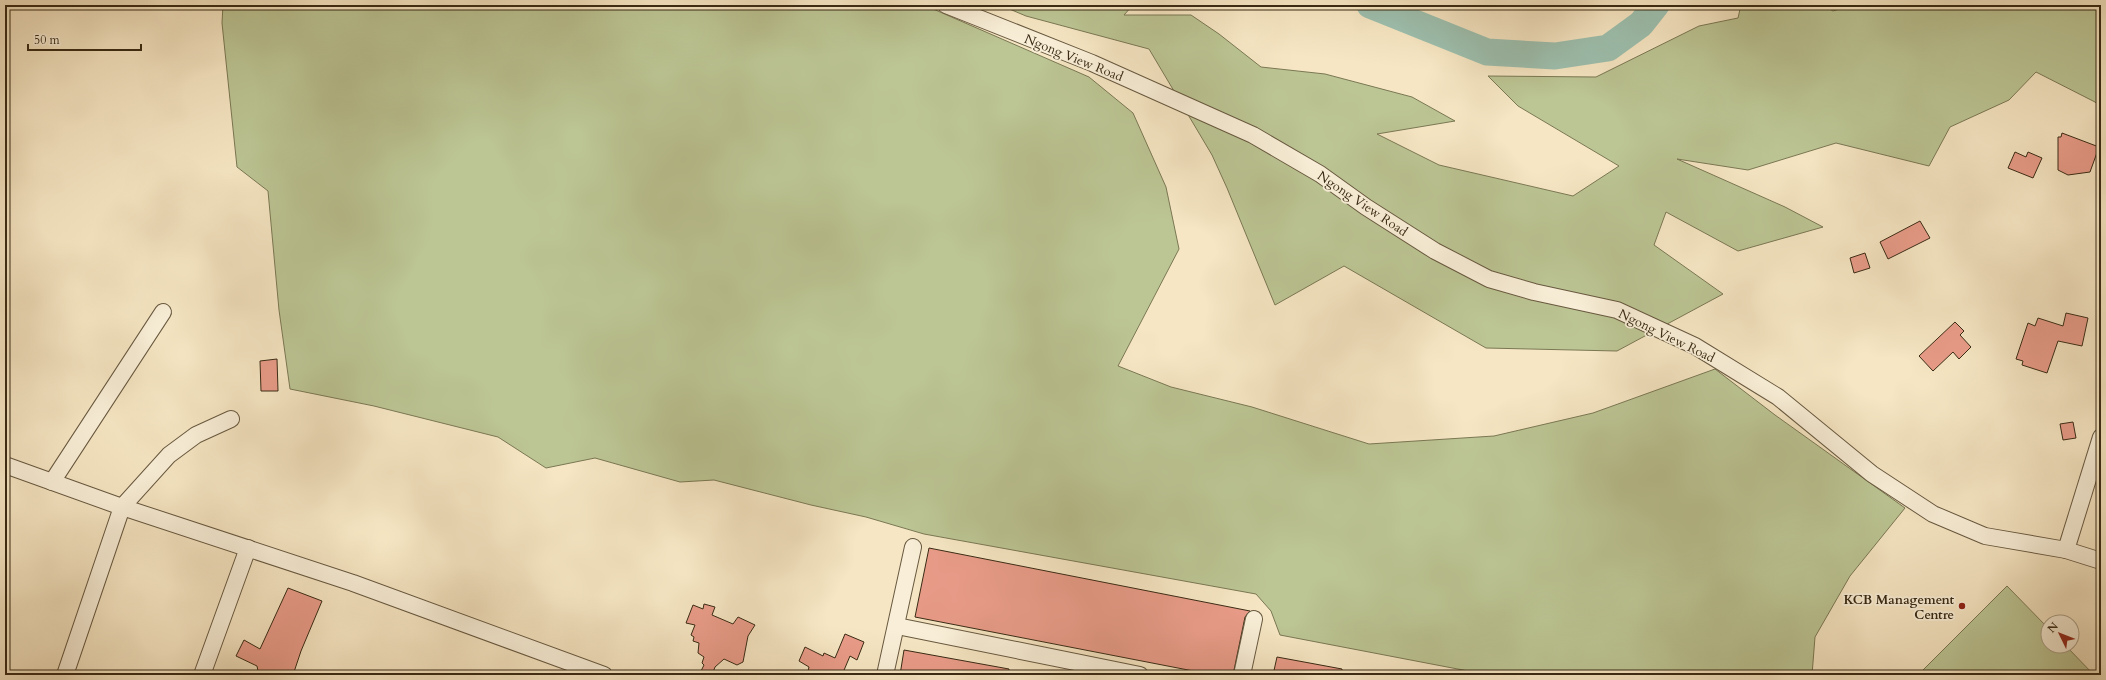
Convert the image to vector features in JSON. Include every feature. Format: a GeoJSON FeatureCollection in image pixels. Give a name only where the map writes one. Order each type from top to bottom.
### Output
{"type":"FeatureCollection","features":[{"type":"Feature","properties":{"kind":"street","name":"Ngong View Road"},"geometry":{"type":"LineString","coordinates":[[946,5],[1092,63],[1253,135],[1320,174],[1366,207],[1435,250],[1489,279],[1534,292],[1617,310],[1695,346],[1778,397],[1872,474],[1933,514],[1985,536],[2066,550],[2101,561]]}},
{"type":"Feature","properties":{"kind":"street"},"geometry":{"type":"LineString","coordinates":[[52,482],[163,312]]}},
{"type":"Feature","properties":{"kind":"street"},"geometry":{"type":"LineString","coordinates":[[65,675],[122,507],[169,455],[196,435],[232,419]]}},
{"type":"Feature","properties":{"kind":"street"},"geometry":{"type":"LineString","coordinates":[[2066,550],[2101,437]]}},
{"type":"Feature","properties":{"kind":"street"},"geometry":{"type":"LineString","coordinates":[[5,465],[122,507],[353,583],[604,675]]}},
{"type":"Feature","properties":{"kind":"street"},"geometry":{"type":"LineString","coordinates":[[885,675],[897,626],[913,547]]}},
{"type":"Feature","properties":{"kind":"street"},"geometry":{"type":"LineString","coordinates":[[202,675],[248,548]]}},
{"type":"Feature","properties":{"kind":"street"},"geometry":{"type":"LineString","coordinates":[[1242,675],[1254,619]]}},
{"type":"Feature","properties":{"kind":"street"},"geometry":{"type":"LineString","coordinates":[[897,626],[1140,675]]}},
{"type":"Feature","properties":{"kind":"green space"},"geometry":{"type":"Polygon","coordinates":[[[223,5],[924,5],[1089,77],[1133,113],[1166,187],[1179,249],[1118,366],[1171,387],[1252,407],[1369,444],[1494,436],[1593,413],[1715,369],[1775,415],[1905,508],[1850,576],[1815,637],[1812,675],[1489,675],[1280,635],[1271,611],[1256,594],[924,534],[866,517],[811,505],[714,480],[680,482],[595,458],[546,468],[498,437],[374,406],[290,389],[279,310],[268,191],[237,167],[222,23],[223,5]]]}},
{"type":"Feature","properties":{"kind":"green space"},"geometry":{"type":"Polygon","coordinates":[[[1000,5],[1133,5],[1124,15],[1191,15],[1219,34],[1261,67],[1325,74],[1412,97],[1455,121],[1377,134],[1439,165],[1573,196],[1619,166],[1518,106],[1488,76],[1596,77],[1699,26],[1738,18],[1741,5],[1823,5],[1833,11],[1852,5],[2101,5],[2101,108],[2095,102],[2036,72],[2009,100],[1950,127],[1929,166],[1836,143],[1748,170],[1677,159],[1785,207],[1823,227],[1738,251],[1666,212],[1654,245],[1723,294],[1617,351],[1486,348],[1344,266],[1275,305],[1212,155],[1149,49],[1026,16],[1000,5]]]}},
{"type":"Feature","properties":{"kind":"green space"},"geometry":{"type":"Polygon","coordinates":[[[2007,586],[2040,620],[2040,654],[2074,654],[2094,675],[1918,675],[2007,586]]]}},
{"type":"Feature","properties":{"kind":"building"},"geometry":{"type":"Polygon","coordinates":[[[2062,133],[2099,147],[2090,172],[2068,175],[2058,170],[2058,137],[2061,137],[2062,133]]]}},
{"type":"Feature","properties":{"kind":"building"},"geometry":{"type":"Polygon","coordinates":[[[2015,152],[2026,157],[2028,152],[2042,158],[2033,178],[2008,168],[2015,152]]]}},
{"type":"Feature","properties":{"kind":"building"},"geometry":{"type":"Polygon","coordinates":[[[1920,221],[1930,238],[1888,259],[1880,242],[1920,221]]]}},
{"type":"Feature","properties":{"kind":"building"},"geometry":{"type":"Polygon","coordinates":[[[1865,253],[1870,268],[1854,273],[1850,258],[1865,253]]]}},
{"type":"Feature","properties":{"kind":"building"},"geometry":{"type":"Polygon","coordinates":[[[2066,313],[2088,318],[2082,346],[2058,341],[2047,373],[2022,365],[2023,361],[2016,359],[2028,323],[2035,326],[2038,318],[2063,326],[2066,313]]]}},
{"type":"Feature","properties":{"kind":"building"},"geometry":{"type":"Polygon","coordinates":[[[1955,322],[1964,331],[1960,335],[1971,347],[1959,359],[1953,352],[1933,371],[1919,356],[1955,322]]]}},
{"type":"Feature","properties":{"kind":"building"},"geometry":{"type":"Polygon","coordinates":[[[277,359],[278,391],[261,391],[260,361],[277,359]]]}},
{"type":"Feature","properties":{"kind":"building"},"geometry":{"type":"Polygon","coordinates":[[[2073,422],[2076,438],[2063,440],[2060,424],[2073,422]]]}},
{"type":"Feature","properties":{"kind":"building"},"geometry":{"type":"Polygon","coordinates":[[[929,548],[1250,611],[1245,617],[1233,675],[1214,675],[915,617],[929,548]]]}},
{"type":"Feature","properties":{"kind":"building"},"geometry":{"type":"Polygon","coordinates":[[[288,588],[322,601],[301,651],[293,675],[282,675],[270,671],[268,675],[258,671],[257,666],[236,656],[244,640],[260,649],[288,588]]]}},
{"type":"Feature","properties":{"kind":"building"},"geometry":{"type":"Polygon","coordinates":[[[704,604],[715,607],[712,615],[733,624],[738,617],[755,625],[748,636],[743,662],[737,665],[724,659],[715,667],[712,675],[699,675],[704,665],[702,663],[704,657],[698,653],[699,643],[693,641],[694,637],[691,635],[695,625],[686,623],[693,605],[703,609],[704,604]]]}},
{"type":"Feature","properties":{"kind":"building"},"geometry":{"type":"Polygon","coordinates":[[[845,634],[864,642],[857,660],[850,656],[842,675],[807,675],[809,667],[799,661],[805,647],[823,656],[824,653],[835,658],[845,634]]]}},
{"type":"Feature","properties":{"kind":"building"},"geometry":{"type":"Polygon","coordinates":[[[904,650],[1009,669],[1009,675],[900,675],[904,650]]]}},
{"type":"Feature","properties":{"kind":"building"},"geometry":{"type":"Polygon","coordinates":[[[1277,657],[1342,669],[1342,675],[1273,675],[1277,657]]]}},
{"type":"Feature","properties":{"kind":"waterway"},"geometry":{"type":"LineString","coordinates":[[1370,5],[1487,52],[1555,56],[1608,48],[1641,24],[1656,5]]}},
{"type":"Feature","properties":{"kind":"place","name":"KCB Management Centre"},"geometry":{"type":"Point","coordinates":[1962,606]}}]}
